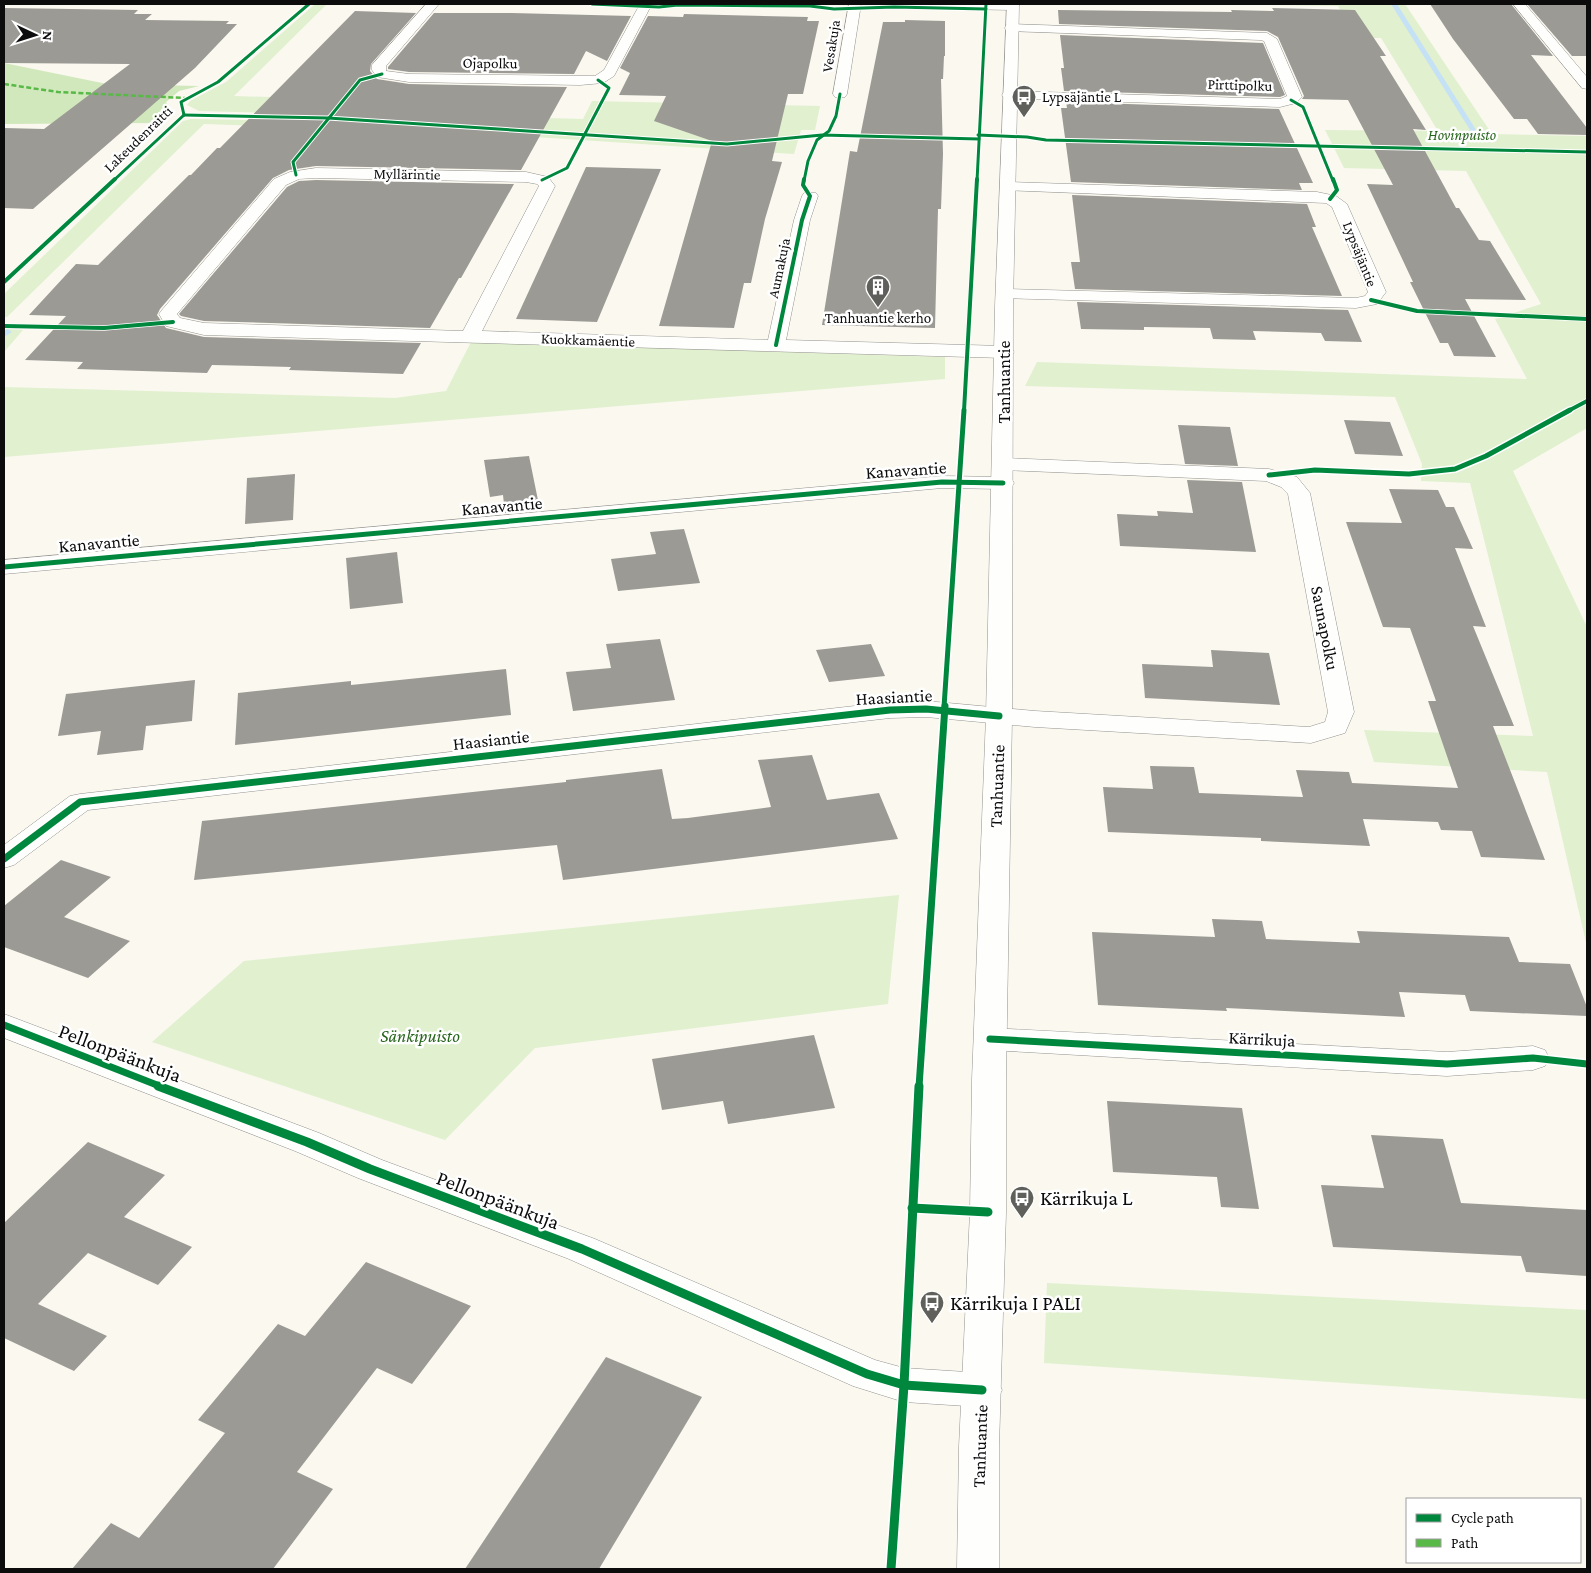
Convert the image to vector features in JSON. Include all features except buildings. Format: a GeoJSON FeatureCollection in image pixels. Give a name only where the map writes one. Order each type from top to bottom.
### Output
{"type":"FeatureCollection","features":[{"type":"Feature","properties":{"kind":"street","name":"Ojapolku"},"geometry":{"type":"LineString","coordinates":[[433,4],[379,65],[379,70],[382,74],[408,78],[580,82],[598,80],[609,73],[646,4]]}},
{"type":"Feature","properties":{"kind":"street","name":"Vesakuja"},"geometry":{"type":"LineString","coordinates":[[840,94],[855,4]]}},
{"type":"Feature","properties":{"kind":"street"},"geometry":{"type":"LineString","coordinates":[[901,4],[1012,12]]}},
{"type":"Feature","properties":{"kind":"street"},"geometry":{"type":"LineString","coordinates":[[1519,4],[1587,85]]}},
{"type":"Feature","properties":{"kind":"street","name":"Tanhuantie"},"geometry":{"type":"LineString","coordinates":[[978,1569],[999,716],[1005,294],[1012,12]]}},
{"type":"Feature","properties":{"kind":"street","name":"Pirttipolku"},"geometry":{"type":"LineString","coordinates":[[1009,95],[1280,103],[1290,100],[1294,96],[1270,39],[1262,36],[1012,12]]}},
{"type":"Feature","properties":{"kind":"street","name":"Myllärintie"},"geometry":{"type":"LineString","coordinates":[[173,322],[168,314],[280,182],[296,175],[316,172],[526,177],[542,180],[547,186],[470,336]]}},
{"type":"Feature","properties":{"kind":"street","name":"Lypsäjäntie"},"geometry":{"type":"LineString","coordinates":[[1005,294],[1356,304],[1371,300],[1377,292],[1339,204],[1330,199],[1008,187]]}},
{"type":"Feature","properties":{"kind":"street","name":"Aumakuja"},"geometry":{"type":"LineString","coordinates":[[776,345],[802,220],[810,196]]}},
{"type":"Feature","properties":{"kind":"street","name":"Kuokkamäentie"},"geometry":{"type":"LineString","coordinates":[[173,322],[204,329],[1004,352]]}},
{"type":"Feature","properties":{"kind":"street","name":"Kanavantie"},"geometry":{"type":"LineString","coordinates":[[4,567],[942,482],[1003,474]]}},
{"type":"Feature","properties":{"kind":"street","name":"Saunapolku"},"geometry":{"type":"LineString","coordinates":[[999,716],[1311,735],[1336,726],[1341,712],[1299,493],[1289,482],[1269,475],[1003,474]]}},
{"type":"Feature","properties":{"kind":"street","name":"Haasiantie"},"geometry":{"type":"LineString","coordinates":[[4,859],[80,802],[890,710],[926,709],[999,716]]}},
{"type":"Feature","properties":{"kind":"street","name":"Pellonpäänkuja"},"geometry":{"type":"LineString","coordinates":[[4,1025],[582,1250],[867,1374],[904,1385],[982,1390]]}},
{"type":"Feature","properties":{"kind":"street","name":"Kärrikuja"},"geometry":{"type":"LineString","coordinates":[[990,1039],[1447,1064],[1533,1058]]}},
{"type":"Feature","properties":{"kind":"green space"},"geometry":{"type":"Polygon","coordinates":[[[327,4],[234,96],[334,99],[314,114],[199,111],[187,105],[190,101],[226,82],[314,5],[327,4]]]}},
{"type":"Feature","properties":{"kind":"green space","name":"Hovinpuisto"},"geometry":{"type":"Polygon","coordinates":[[[1207,4],[1405,4],[1492,134],[1587,136],[1587,428],[1513,471],[1587,627],[1587,947],[1547,772],[1374,762],[1364,730],[1533,736],[1470,483],[1421,481],[1422,464],[1395,397],[1025,386],[1037,362],[1527,379],[1495,319],[1541,304],[1466,171],[1344,168],[1325,130],[1438,131],[1381,38],[1356,38],[1338,6],[1207,4]]]}},
{"type":"Feature","properties":{"kind":"green space"},"geometry":{"type":"Polygon","coordinates":[[[4,63],[107,84],[199,86],[179,91],[166,102],[171,111],[157,123],[4,124],[4,63]]]}},
{"type":"Feature","properties":{"kind":"green space"},"geometry":{"type":"Polygon","coordinates":[[[592,101],[820,106],[815,130],[801,130],[794,154],[336,124],[345,113],[583,119],[592,101]]]}},
{"type":"Feature","properties":{"kind":"green space"},"geometry":{"type":"Polygon","coordinates":[[[191,119],[302,121],[299,127],[204,124],[7,317],[4,317],[4,294],[183,121],[191,119]]]}},
{"type":"Feature","properties":{"kind":"green space"},"geometry":{"type":"Polygon","coordinates":[[[4,329],[23,330],[4,352],[4,329]]]}},
{"type":"Feature","properties":{"kind":"green space"},"geometry":{"type":"Polygon","coordinates":[[[471,342],[945,357],[945,379],[4,457],[4,387],[395,398],[446,391],[471,342]]]}},
{"type":"Feature","properties":{"kind":"green space","name":"Sänkipuisto"},"geometry":{"type":"Polygon","coordinates":[[[899,895],[888,1004],[535,1048],[445,1140],[152,1042],[244,961],[899,895]]]}},
{"type":"Feature","properties":{"kind":"green space"},"geometry":{"type":"Polygon","coordinates":[[[1047,1283],[1587,1310],[1587,1399],[1044,1363],[1047,1283]]]}},
{"type":"Feature","properties":{"kind":"waterway"},"geometry":{"type":"LineString","coordinates":[[1394,4],[1475,133]]}},
{"type":"Feature","properties":{"kind":"waterway"},"geometry":{"type":"LineString","coordinates":[[4,335],[8,332]]}},
{"type":"Feature","properties":{"kind":"marked path"},"geometry":{"type":"LineString","coordinates":[[4,84],[58,92],[185,98]]}},
{"type":"Feature","properties":{"kind":"cycle path","name":"Lakeudenraitti"},"geometry":{"type":"LineString","coordinates":[[184,115],[181,102],[218,82],[309,4]]}},
{"type":"Feature","properties":{"kind":"cycle path"},"geometry":{"type":"LineString","coordinates":[[592,4],[659,7],[678,5],[810,6],[834,9],[894,7],[986,9]]}},
{"type":"Feature","properties":{"kind":"cycle path"},"geometry":{"type":"LineString","coordinates":[[891,1569],[904,1385],[919,1077],[963,437],[986,4]]}},
{"type":"Feature","properties":{"kind":"cycle path"},"geometry":{"type":"LineString","coordinates":[[296,175],[293,162],[360,80],[382,74]]}},
{"type":"Feature","properties":{"kind":"cycle path"},"geometry":{"type":"LineString","coordinates":[[542,180],[567,168],[609,88],[598,80]]}},
{"type":"Feature","properties":{"kind":"cycle path"},"geometry":{"type":"LineString","coordinates":[[776,345],[802,220],[810,196],[803,185],[808,161],[817,140],[829,131],[836,116],[840,94]]}},
{"type":"Feature","properties":{"kind":"cycle path"},"geometry":{"type":"LineString","coordinates":[[1291,100],[1303,107],[1337,190],[1330,199]]}},
{"type":"Feature","properties":{"kind":"cycle path","name":"Lakeudenraitti"},"geometry":{"type":"LineString","coordinates":[[184,115],[328,118],[727,144],[822,135],[979,139]]}},
{"type":"Feature","properties":{"kind":"cycle path","name":"Lakeudenraitti"},"geometry":{"type":"LineString","coordinates":[[4,282],[184,115]]}},
{"type":"Feature","properties":{"kind":"cycle path"},"geometry":{"type":"LineString","coordinates":[[978,135],[1027,137],[1046,140],[1587,152]]}},
{"type":"Feature","properties":{"kind":"cycle path"},"geometry":{"type":"LineString","coordinates":[[1371,300],[1417,311],[1587,319]]}},
{"type":"Feature","properties":{"kind":"cycle path"},"geometry":{"type":"LineString","coordinates":[[4,326],[104,328],[173,322]]}},
{"type":"Feature","properties":{"kind":"cycle path"},"geometry":{"type":"LineString","coordinates":[[1269,475],[1315,470],[1409,474],[1455,469],[1486,456],[1587,401]]}},
{"type":"Feature","properties":{"kind":"cycle path"},"geometry":{"type":"LineString","coordinates":[[4,567],[942,482],[1003,483]]}},
{"type":"Feature","properties":{"kind":"cycle path"},"geometry":{"type":"LineString","coordinates":[[4,859],[80,802],[890,710],[926,709],[999,716]]}},
{"type":"Feature","properties":{"kind":"cycle path"},"geometry":{"type":"LineString","coordinates":[[4,1025],[307,1142],[370,1169],[582,1249],[867,1374],[904,1385],[982,1390]]}},
{"type":"Feature","properties":{"kind":"cycle path"},"geometry":{"type":"LineString","coordinates":[[990,1039],[1447,1064],[1533,1058],[1587,1064]]}},
{"type":"Feature","properties":{"kind":"cycle path"},"geometry":{"type":"LineString","coordinates":[[912,1208],[988,1212]]}},
{"type":"Feature","properties":{"kind":"place","name":"Lypsäjäntie L"},"geometry":{"type":"Point","coordinates":[1024,118]}},
{"type":"Feature","properties":{"kind":"place","name":"Tanhuantie kerho"},"geometry":{"type":"Point","coordinates":[878,308]}},
{"type":"Feature","properties":{"kind":"place","name":"Kärrikuja L"},"geometry":{"type":"Point","coordinates":[1022,1219]}},
{"type":"Feature","properties":{"kind":"place","name":"Kärrikuja I PALI"},"geometry":{"type":"Point","coordinates":[932,1324]}}]}
